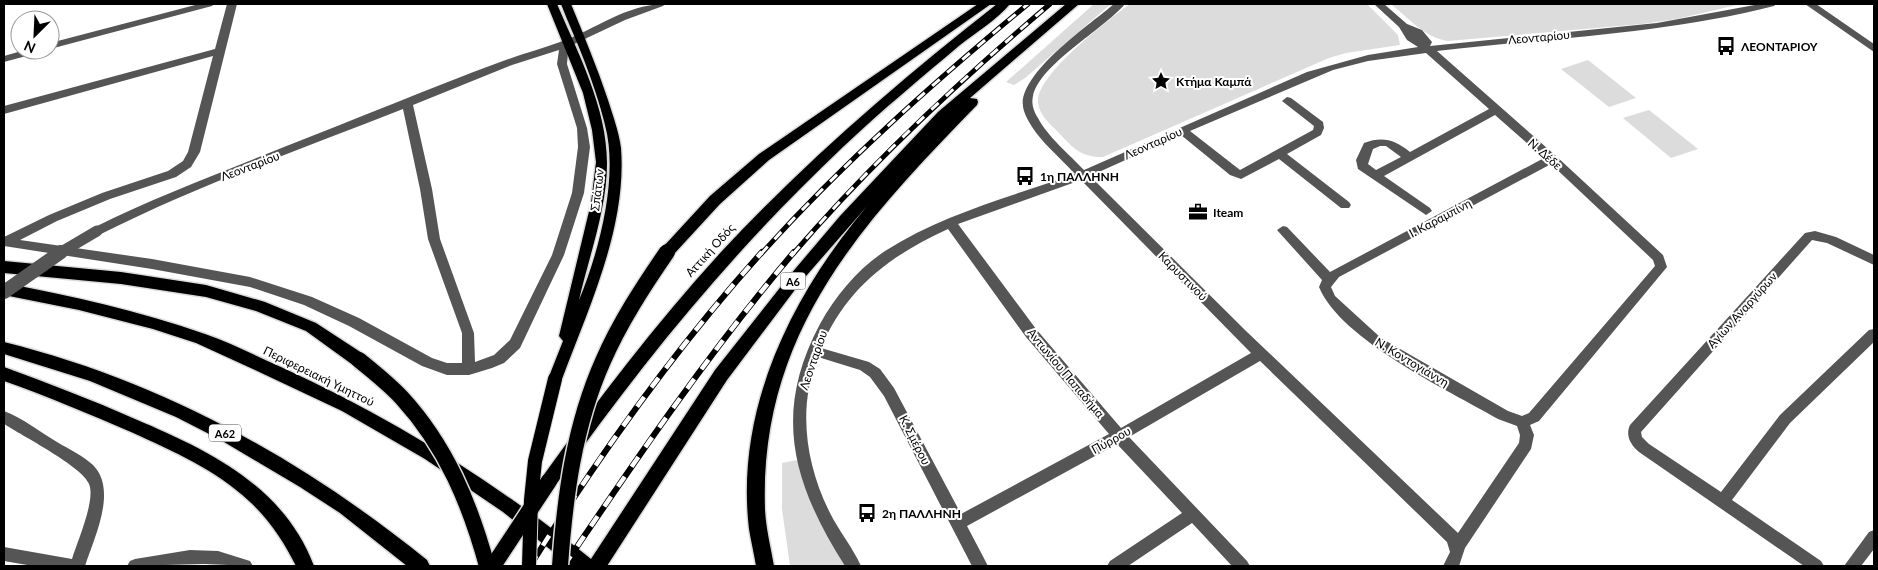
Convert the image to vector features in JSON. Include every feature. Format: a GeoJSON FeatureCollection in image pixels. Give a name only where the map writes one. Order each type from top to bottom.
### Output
{"type":"FeatureCollection","features":[{"type":"Feature","properties":{"kind":"highway"},"geometry":{"type":"LineString","coordinates":[[560,566],[563,513],[569,464],[581,416],[596,376],[615,335],[641,290],[669,250],[714,200],[764,157],[985,4]]}},
{"type":"Feature","properties":{"kind":"highway","name":"Αττική Οδός"},"geometry":{"type":"LineString","coordinates":[[493,566],[549,481],[598,412],[692,295],[766,214],[872,113],[1004,4]]}},
{"type":"Feature","properties":{"kind":"highway","name":"Α6"},"geometry":{"type":"LineString","coordinates":[[597,566],[721,375],[801,272],[845,220],[944,116],[1073,4]]}},
{"type":"Feature","properties":{"kind":"highway"},"geometry":{"type":"LineString","coordinates":[[765,566],[758,527],[758,477],[762,430],[772,383],[788,340],[811,297],[834,261],[873,210],[908,169],[1006,69],[1029,41]]}},
{"type":"Feature","properties":{"kind":"highway"},"geometry":{"type":"LineString","coordinates":[[4,267],[120,278],[206,291],[260,306],[311,327],[359,360],[402,398],[432,436],[458,479],[477,528],[487,566]]}},
{"type":"Feature","properties":{"kind":"highway","name":"Περιφερειακή Υμηττού"},"geometry":{"type":"LineString","coordinates":[[4,291],[140,320],[202,340],[295,380],[384,425],[484,487],[550,536],[585,566]]}},
{"type":"Feature","properties":{"kind":"highway","name":"Α62"},"geometry":{"type":"LineString","coordinates":[[4,348],[96,377],[236,439],[349,509],[421,566]]}},
{"type":"Feature","properties":{"kind":"highway"},"geometry":{"type":"LineString","coordinates":[[4,374],[107,414],[171,443],[227,472],[256,496],[273,514],[290,538],[305,566]]}},
{"type":"Feature","properties":{"kind":"main road","name":"Σπάτων"},"geometry":{"type":"LineString","coordinates":[[529,566],[531,500],[535,461],[555,379],[594,278],[612,206],[615,176],[615,147],[602,93],[573,37],[552,4]]}},
{"type":"Feature","properties":{"kind":"main road","name":"Σπάτων"},"geometry":{"type":"LineString","coordinates":[[566,4],[573,37]]}},
{"type":"Feature","properties":{"kind":"street"},"geometry":{"type":"LineString","coordinates":[[60,43],[209,4]]}},
{"type":"Feature","properties":{"kind":"street"},"geometry":{"type":"LineString","coordinates":[[4,242],[52,218],[106,196],[163,177],[187,164],[194,152],[232,4]]}},
{"type":"Feature","properties":{"kind":"street","name":"Λεονταρίου"},"geometry":{"type":"LineString","coordinates":[[4,291],[97,231],[135,212],[573,37],[600,31],[621,18],[660,4]]}},
{"type":"Feature","properties":{"kind":"street","name":"Καρυστινού"},"geometry":{"type":"LineString","coordinates":[[1120,4],[1045,68],[1026,96],[1029,114],[1037,126],[1082,175],[1261,354],[1455,541]]}},
{"type":"Feature","properties":{"kind":"street","name":"Ν. Δέδε"},"geometry":{"type":"LineString","coordinates":[[1379,4],[1404,26],[1407,34],[1417,44],[1425,47],[1552,159],[1659,258],[1661,267],[1534,417],[1522,422]]}},
{"type":"Feature","properties":{"kind":"street","name":"Λεονταρίου"},"geometry":{"type":"LineString","coordinates":[[853,566],[824,517],[810,481],[799,427],[800,397],[805,375],[822,330],[835,309],[871,268],[910,242],[950,223],[1082,175],[1339,63],[1425,47],[1672,25],[1725,16],[1771,4]]}},
{"type":"Feature","properties":{"kind":"street"},"geometry":{"type":"LineString","coordinates":[[1810,4],[1874,49]]}},
{"type":"Feature","properties":{"kind":"street"},"geometry":{"type":"LineString","coordinates":[[4,242],[152,264],[250,282],[308,301],[346,318],[427,362],[447,369],[468,369],[499,359],[516,344],[558,255],[572,218],[578,193],[584,147],[582,128],[562,64],[562,52],[573,37]]}},
{"type":"Feature","properties":{"kind":"street"},"geometry":{"type":"LineString","coordinates":[[4,110],[220,51]]}},
{"type":"Feature","properties":{"kind":"street"},"geometry":{"type":"LineString","coordinates":[[1182,130],[1234,172],[1241,175],[1317,132],[1319,125],[1287,100]]}},
{"type":"Feature","properties":{"kind":"street"},"geometry":{"type":"LineString","coordinates":[[407,104],[426,189],[434,240],[468,333],[468,369]]}},
{"type":"Feature","properties":{"kind":"street"},"geometry":{"type":"LineString","coordinates":[[1375,176],[1495,110]]}},
{"type":"Feature","properties":{"kind":"street"},"geometry":{"type":"LineString","coordinates":[[1409,157],[1391,143],[1378,141],[1368,146],[1362,160],[1362,166],[1426,211]]}},
{"type":"Feature","properties":{"kind":"street"},"geometry":{"type":"LineString","coordinates":[[1280,154],[1344,205]]}},
{"type":"Feature","properties":{"kind":"street","name":"Ι. Καραμπίνη"},"geometry":{"type":"LineString","coordinates":[[1329,279],[1552,159]]}},
{"type":"Feature","properties":{"kind":"street","name":"Αντωνίου Παπαδήμα"},"geometry":{"type":"LineString","coordinates":[[950,223],[1031,333],[1119,436],[1242,566]]}},
{"type":"Feature","properties":{"kind":"street"},"geometry":{"type":"LineString","coordinates":[[1283,230],[1329,279]]}},
{"type":"Feature","properties":{"kind":"street","name":"Αγίων Αναργύρων"},"geometry":{"type":"LineString","coordinates":[[1722,502],[1644,448],[1635,440],[1635,428],[1809,236],[1813,234],[1823,237],[1874,260]]}},
{"type":"Feature","properties":{"kind":"street","name":"Ν. Koντογιάννη"},"geometry":{"type":"LineString","coordinates":[[1329,279],[1325,290],[1330,299],[1376,342],[1503,415],[1522,422]]}},
{"type":"Feature","properties":{"kind":"street"},"geometry":{"type":"LineString","coordinates":[[1816,566],[1722,502],[1785,419],[1874,334]]}},
{"type":"Feature","properties":{"kind":"street","name":"Κ. Σμέρου"},"geometry":{"type":"LineString","coordinates":[[814,351],[864,366],[875,373],[895,402],[980,566]]}},
{"type":"Feature","properties":{"kind":"street","name":"Πύρρου"},"geometry":{"type":"LineString","coordinates":[[958,523],[1119,436],[1261,354]]}},
{"type":"Feature","properties":{"kind":"street"},"geometry":{"type":"LineString","coordinates":[[4,417],[73,459],[88,470],[97,482],[97,502],[77,566]]}},
{"type":"Feature","properties":{"kind":"street"},"geometry":{"type":"LineString","coordinates":[[1451,566],[1457,556],[1455,541],[1463,539],[1526,445],[1527,435],[1522,422]]}},
{"type":"Feature","properties":{"kind":"street"},"geometry":{"type":"LineString","coordinates":[[1115,566],[1192,514]]}},
{"type":"Feature","properties":{"kind":"street"},"geometry":{"type":"LineString","coordinates":[[1852,566],[1874,537]]}},
{"type":"Feature","properties":{"kind":"street"},"geometry":{"type":"LineString","coordinates":[[4,554],[72,566]]}},
{"type":"Feature","properties":{"kind":"street"},"geometry":{"type":"LineString","coordinates":[[135,566],[158,560],[190,557],[216,559],[242,565]]}},
{"type":"Feature","properties":{"kind":"shaded area"},"geometry":{"type":"Polygon","coordinates":[[[1094,4],[1111,4],[1025,78],[1014,85],[1006,82],[1094,4]]]}},
{"type":"Feature","properties":{"kind":"shaded area","name":"Kτήμα Καμπά"},"geometry":{"type":"Polygon","coordinates":[[[1130,4],[1367,4],[1398,35],[1400,45],[1346,53],[1329,58],[1103,157],[1089,156],[1078,151],[1064,139],[1040,111],[1038,102],[1041,91],[1049,77],[1061,63],[1091,34],[1130,4]]]}},
{"type":"Feature","properties":{"kind":"shaded area"},"geometry":{"type":"Polygon","coordinates":[[[1391,4],[1741,4],[1677,19],[1642,24],[1448,41],[1425,32],[1391,4]]]}},
{"type":"Feature","properties":{"kind":"shaded area"},"geometry":{"type":"Polygon","coordinates":[[[1588,60],[1636,98],[1609,107],[1561,69],[1588,60]]]}},
{"type":"Feature","properties":{"kind":"shaded area"},"geometry":{"type":"Polygon","coordinates":[[[1649,110],[1698,149],[1671,158],[1623,118],[1649,110]]]}},
{"type":"Feature","properties":{"kind":"shaded area"},"geometry":{"type":"Polygon","coordinates":[[[802,459],[830,534],[850,566],[790,566],[782,509],[782,463],[802,459]]]}},
{"type":"Feature","properties":{"kind":"railway"},"geometry":{"type":"LineString","coordinates":[[761,254],[792,220],[890,124],[1028,4]]}},
{"type":"Feature","properties":{"kind":"railway"},"geometry":{"type":"LineString","coordinates":[[793,254],[885,155],[949,93],[1050,4]]}},
{"type":"Feature","properties":{"kind":"railway"},"geometry":{"type":"LineString","coordinates":[[530,566],[583,484],[639,404],[699,326],[762,252]]}},
{"type":"Feature","properties":{"kind":"railway"},"geometry":{"type":"LineString","coordinates":[[564,566],[703,367],[794,252]]}},
{"type":"Feature","properties":{"kind":"place","name":"ΛΕΟΝΤΑΡΙΟΥ"},"geometry":{"type":"Point","coordinates":[1726,46]}},
{"type":"Feature","properties":{"kind":"place","name":"Kτήμα Καμπά"},"geometry":{"type":"Point","coordinates":[1161,81]}},
{"type":"Feature","properties":{"kind":"place","name":"1η ΠΑΛΛΗΝΗ"},"geometry":{"type":"Point","coordinates":[1025,176]}},
{"type":"Feature","properties":{"kind":"place","name":"Iteam"},"geometry":{"type":"Point","coordinates":[1198,212]}},
{"type":"Feature","properties":{"kind":"place","name":"2η ΠΑΛΛΗΝΗ"},"geometry":{"type":"Point","coordinates":[867,513]}}]}
